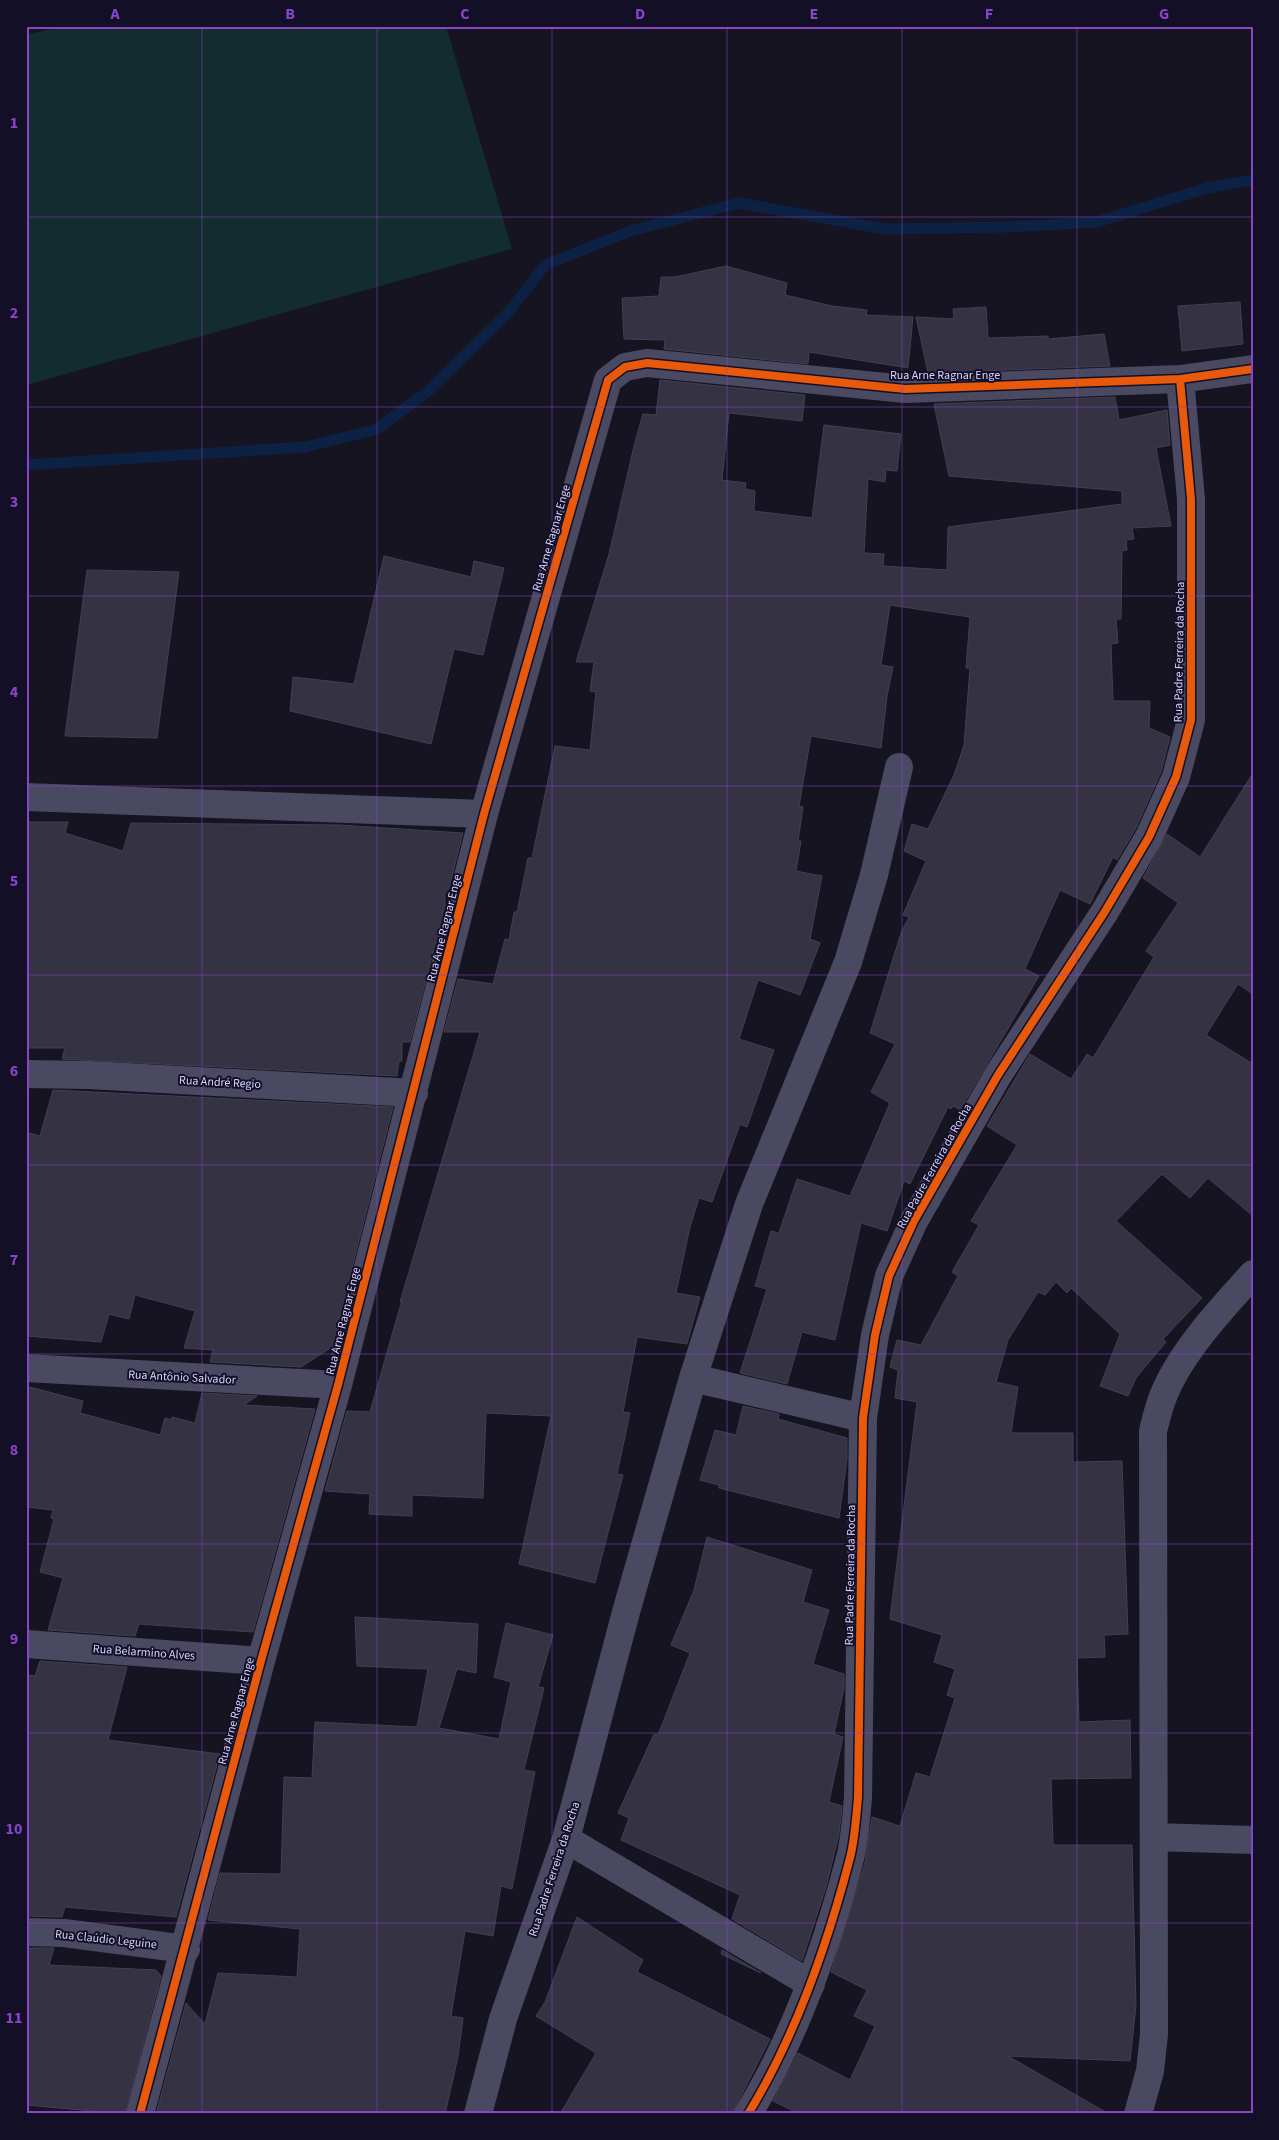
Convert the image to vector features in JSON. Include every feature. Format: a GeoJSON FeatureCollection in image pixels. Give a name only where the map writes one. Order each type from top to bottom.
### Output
{"type":"FeatureCollection","features":[{"type":"Feature","properties":{"kind":"street","name":"Rua Arne Ragnar Enge"},"geometry":{"type":"LineString","coordinates":[[140,2114],[186,1948],[261,1661],[338,1385],[484,814],[608,380],[625,367],[647,363],[905,389],[1180,379],[1253,369]]}},
{"type":"Feature","properties":{"kind":"street","name":"Rua Padre Ferreira da Rocha"},"geometry":{"type":"LineString","coordinates":[[748,2114],[770,2080],[810,1984],[850,1857],[858,1798],[863,1418],[874,1335],[889,1276],[914,1221],[998,1075],[1104,913],[1139,854],[1176,777],[1191,720],[1191,499],[1180,379]]}},
{"type":"Feature","properties":{"kind":"street","name":"Rua Padre Ferreira da Rocha"},"geometry":{"type":"LineString","coordinates":[[478,2114],[503,2020],[566,1839],[626,1612],[693,1378],[749,1204],[848,962],[874,875],[898,767]]}},
{"type":"Feature","properties":{"kind":"street"},"geometry":{"type":"LineString","coordinates":[[26,797],[484,814]]}},
{"type":"Feature","properties":{"kind":"street","name":"Rua André Regio"},"geometry":{"type":"LineString","coordinates":[[26,1074],[89,1075],[414,1093]]}},
{"type":"Feature","properties":{"kind":"street"},"geometry":{"type":"LineString","coordinates":[[1138,2114],[1150,2071],[1154,2034],[1153,1432],[1163,1395],[1180,1364],[1229,1300],[1253,1274]]}},
{"type":"Feature","properties":{"kind":"street","name":"Rua Antônio Salvador"},"geometry":{"type":"LineString","coordinates":[[26,1368],[338,1385]]}},
{"type":"Feature","properties":{"kind":"street"},"geometry":{"type":"LineString","coordinates":[[693,1378],[863,1418]]}},
{"type":"Feature","properties":{"kind":"street","name":"Rua Belarmino Alves"},"geometry":{"type":"LineString","coordinates":[[26,1644],[261,1661]]}},
{"type":"Feature","properties":{"kind":"street"},"geometry":{"type":"LineString","coordinates":[[1154,1837],[1253,1840]]}},
{"type":"Feature","properties":{"kind":"street"},"geometry":{"type":"LineString","coordinates":[[566,1839],[810,1984]]}},
{"type":"Feature","properties":{"kind":"street","name":"Rua Claúdio Leguine"},"geometry":{"type":"LineString","coordinates":[[26,1932],[64,1933],[186,1948]]}},
{"type":"Feature","properties":{"kind":"green space"},"geometry":{"type":"Polygon","coordinates":[[[64,26],[446,26],[512,249],[26,385],[26,35],[64,26]]]}},
{"type":"Feature","properties":{"kind":"building"},"geometry":{"type":"Polygon","coordinates":[[[726,266],[787,283],[785,295],[832,306],[867,310],[866,315],[913,317],[908,368],[809,352],[808,364],[664,349],[665,340],[624,339],[622,298],[659,296],[661,277],[675,277],[726,266]]]}},
{"type":"Feature","properties":{"kind":"building"},"geometry":{"type":"Polygon","coordinates":[[[1240,302],[1243,344],[1182,351],[1178,306],[1240,302]]]}},
{"type":"Feature","properties":{"kind":"building"},"geometry":{"type":"Polygon","coordinates":[[[986,307],[988,338],[1048,336],[1048,339],[1104,334],[1110,366],[928,373],[916,317],[954,319],[953,309],[986,307]]]}},
{"type":"Feature","properties":{"kind":"building"},"geometry":{"type":"Polygon","coordinates":[[[660,380],[805,395],[802,421],[729,413],[722,480],[746,483],[745,489],[755,491],[754,511],[812,518],[824,425],[901,434],[897,471],[886,470],[885,482],[868,479],[864,553],[884,554],[883,566],[947,570],[948,527],[1122,504],[1122,491],[949,476],[934,404],[1115,397],[1119,420],[1167,410],[1170,445],[1156,448],[1171,526],[1132,528],[1134,539],[1126,540],[1127,550],[1122,551],[1121,619],[1116,619],[1118,643],[1111,644],[1113,701],[1150,701],[1149,728],[1170,737],[1161,772],[1135,830],[1117,860],[1113,857],[1090,904],[1060,890],[1025,969],[1039,976],[960,1110],[953,1106],[951,1109],[948,1107],[910,1184],[904,1181],[887,1231],[861,1223],[835,1340],[802,1332],[787,1384],[740,1373],[767,1289],[755,1286],[771,1231],[779,1233],[797,1179],[850,1196],[890,1103],[871,1092],[895,1044],[870,1033],[901,933],[909,917],[903,915],[926,861],[904,851],[912,824],[928,829],[954,775],[964,745],[970,668],[966,668],[970,617],[890,605],[881,665],[893,667],[887,696],[881,748],[811,736],[799,806],[803,807],[798,841],[801,841],[796,871],[822,876],[810,939],[820,943],[800,995],[758,980],[739,1039],[774,1050],[747,1127],[740,1124],[712,1202],[699,1198],[690,1227],[676,1293],[700,1297],[687,1344],[637,1337],[623,1412],[630,1413],[617,1474],[623,1475],[595,1583],[519,1564],[551,1416],[486,1413],[483,1498],[412,1495],[412,1516],[369,1514],[370,1494],[325,1491],[347,1411],[370,1412],[402,1300],[400,1302],[480,1032],[444,1032],[458,979],[493,984],[505,939],[509,940],[514,912],[517,912],[528,858],[532,858],[555,746],[590,750],[596,692],[590,691],[594,662],[576,662],[609,554],[643,414],[656,415],[660,380]]]}},
{"type":"Feature","properties":{"kind":"building"},"geometry":{"type":"Polygon","coordinates":[[[384,556],[471,577],[474,561],[504,568],[483,655],[454,649],[431,744],[290,711],[293,677],[354,684],[384,556]]]}},
{"type":"Feature","properties":{"kind":"building"},"geometry":{"type":"Polygon","coordinates":[[[87,570],[179,572],[157,738],[65,736],[87,570]]]}},
{"type":"Feature","properties":{"kind":"building"},"geometry":{"type":"Polygon","coordinates":[[[1253,773],[1253,994],[1238,984],[1206,1035],[1253,1064],[1253,1216],[1208,1178],[1190,1198],[1162,1174],[1116,1221],[1202,1298],[1163,1339],[1166,1342],[1136,1378],[1128,1396],[1100,1386],[1120,1334],[1071,1288],[1067,1293],[1056,1282],[1045,1295],[1038,1292],[1008,1340],[996,1382],[1018,1387],[1011,1433],[1073,1433],[1073,1462],[1122,1461],[1128,1634],[1104,1635],[1105,1657],[1077,1658],[1079,1722],[1130,1720],[1131,1778],[1051,1779],[1053,1845],[1132,1845],[1136,2006],[1130,2061],[1008,2056],[1109,2114],[800,2114],[773,2101],[798,2053],[850,2080],[875,2026],[854,2016],[867,1990],[831,1972],[865,1862],[872,1817],[900,1826],[916,1773],[930,1777],[955,1698],[947,1695],[955,1669],[934,1662],[942,1635],[890,1619],[917,1402],[895,1398],[898,1370],[890,1367],[897,1340],[921,1345],[958,1276],[952,1272],[979,1225],[971,1221],[1017,1145],[987,1126],[1030,1054],[1071,1079],[1087,1054],[1093,1058],[1154,957],[1146,951],[1178,903],[1143,878],[1167,834],[1200,857],[1253,773]]]}},
{"type":"Feature","properties":{"kind":"building"},"geometry":{"type":"Polygon","coordinates":[[[26,822],[68,822],[65,833],[123,851],[131,823],[339,825],[463,833],[448,892],[445,892],[445,905],[410,1042],[402,1042],[402,1061],[399,1061],[397,1076],[62,1059],[65,1048],[26,1048],[26,822]]]}},
{"type":"Feature","properties":{"kind":"building"},"geometry":{"type":"Polygon","coordinates":[[[53,1090],[393,1107],[332,1347],[301,1367],[210,1362],[213,1350],[184,1348],[195,1311],[135,1295],[129,1319],[109,1314],[101,1342],[26,1336],[26,1132],[40,1136],[53,1090]]]}},
{"type":"Feature","properties":{"kind":"building"},"geometry":{"type":"Polygon","coordinates":[[[26,1386],[83,1401],[80,1413],[160,1435],[165,1418],[171,1420],[172,1417],[195,1423],[202,1393],[257,1396],[244,1405],[315,1409],[253,1632],[139,1624],[135,1636],[48,1630],[63,1578],[40,1572],[54,1519],[51,1518],[53,1510],[26,1507],[26,1386]]]}},
{"type":"Feature","properties":{"kind":"building"},"geometry":{"type":"Polygon","coordinates":[[[743,1406],[779,1414],[778,1419],[847,1438],[847,1459],[839,1518],[719,1488],[719,1485],[700,1480],[715,1430],[736,1435],[743,1406]]]}},
{"type":"Feature","properties":{"kind":"building"},"geometry":{"type":"Polygon","coordinates":[[[707,1537],[812,1570],[803,1602],[829,1610],[813,1664],[844,1674],[844,1688],[834,1734],[843,1737],[829,1802],[842,1806],[839,1834],[826,1887],[802,1961],[732,1919],[740,1895],[621,1840],[629,1818],[618,1813],[654,1734],[658,1735],[690,1653],[671,1645],[694,1590],[707,1537]]]}},
{"type":"Feature","properties":{"kind":"building"},"geometry":{"type":"Polygon","coordinates":[[[355,1617],[478,1624],[476,1673],[457,1669],[439,1728],[499,1739],[511,1682],[494,1677],[506,1623],[553,1635],[538,1687],[544,1688],[524,1770],[535,1772],[512,1889],[501,1886],[493,1936],[465,1931],[451,2016],[463,2018],[458,2057],[445,2114],[156,2114],[186,2003],[205,2024],[218,1973],[297,1977],[300,1929],[208,1920],[220,1873],[281,1874],[284,1777],[312,1778],[315,1722],[417,1727],[428,1669],[357,1666],[355,1617]]]}},
{"type":"Feature","properties":{"kind":"building"},"geometry":{"type":"Polygon","coordinates":[[[40,1661],[127,1667],[108,1740],[220,1754],[176,1917],[65,1907],[62,1917],[26,1916],[26,1675],[35,1676],[40,1661]]]}},
{"type":"Feature","properties":{"kind":"building"},"geometry":{"type":"Polygon","coordinates":[[[577,1917],[643,1960],[637,1972],[770,2039],[732,2114],[560,2114],[596,2053],[536,2016],[545,2002],[577,1917]]]}},
{"type":"Feature","properties":{"kind":"building"},"geometry":{"type":"Polygon","coordinates":[[[26,1948],[54,1948],[49,1965],[156,1970],[161,1976],[125,2114],[26,2105],[26,1948]]]}},
{"type":"Feature","properties":{"kind":"building"},"geometry":{"type":"Polygon","coordinates":[[[722,1950],[761,1973],[721,1954],[722,1950]]]}},
{"type":"Feature","properties":{"kind":"waterway"},"geometry":{"type":"LineString","coordinates":[[26,465],[305,447],[377,429],[426,393],[508,313],[545,265],[630,231],[739,203],[885,229],[1006,227],[1097,222],[1207,188],[1253,180]]}},
{"type":"Feature","properties":{"kind":"cycle path"},"geometry":{"type":"LineString","coordinates":[[140,2114],[261,1661],[338,1385],[484,814],[608,380],[625,367],[647,363],[905,389],[1180,379],[1253,369]]}},
{"type":"Feature","properties":{"kind":"cycle path"},"geometry":{"type":"LineString","coordinates":[[748,2114],[781,2053],[808,1990],[831,1924],[853,1843],[858,1798],[863,1418],[875,1335],[889,1276],[914,1221],[998,1075],[1104,913],[1149,837],[1176,777],[1191,720],[1191,499],[1180,379]]}}]}
